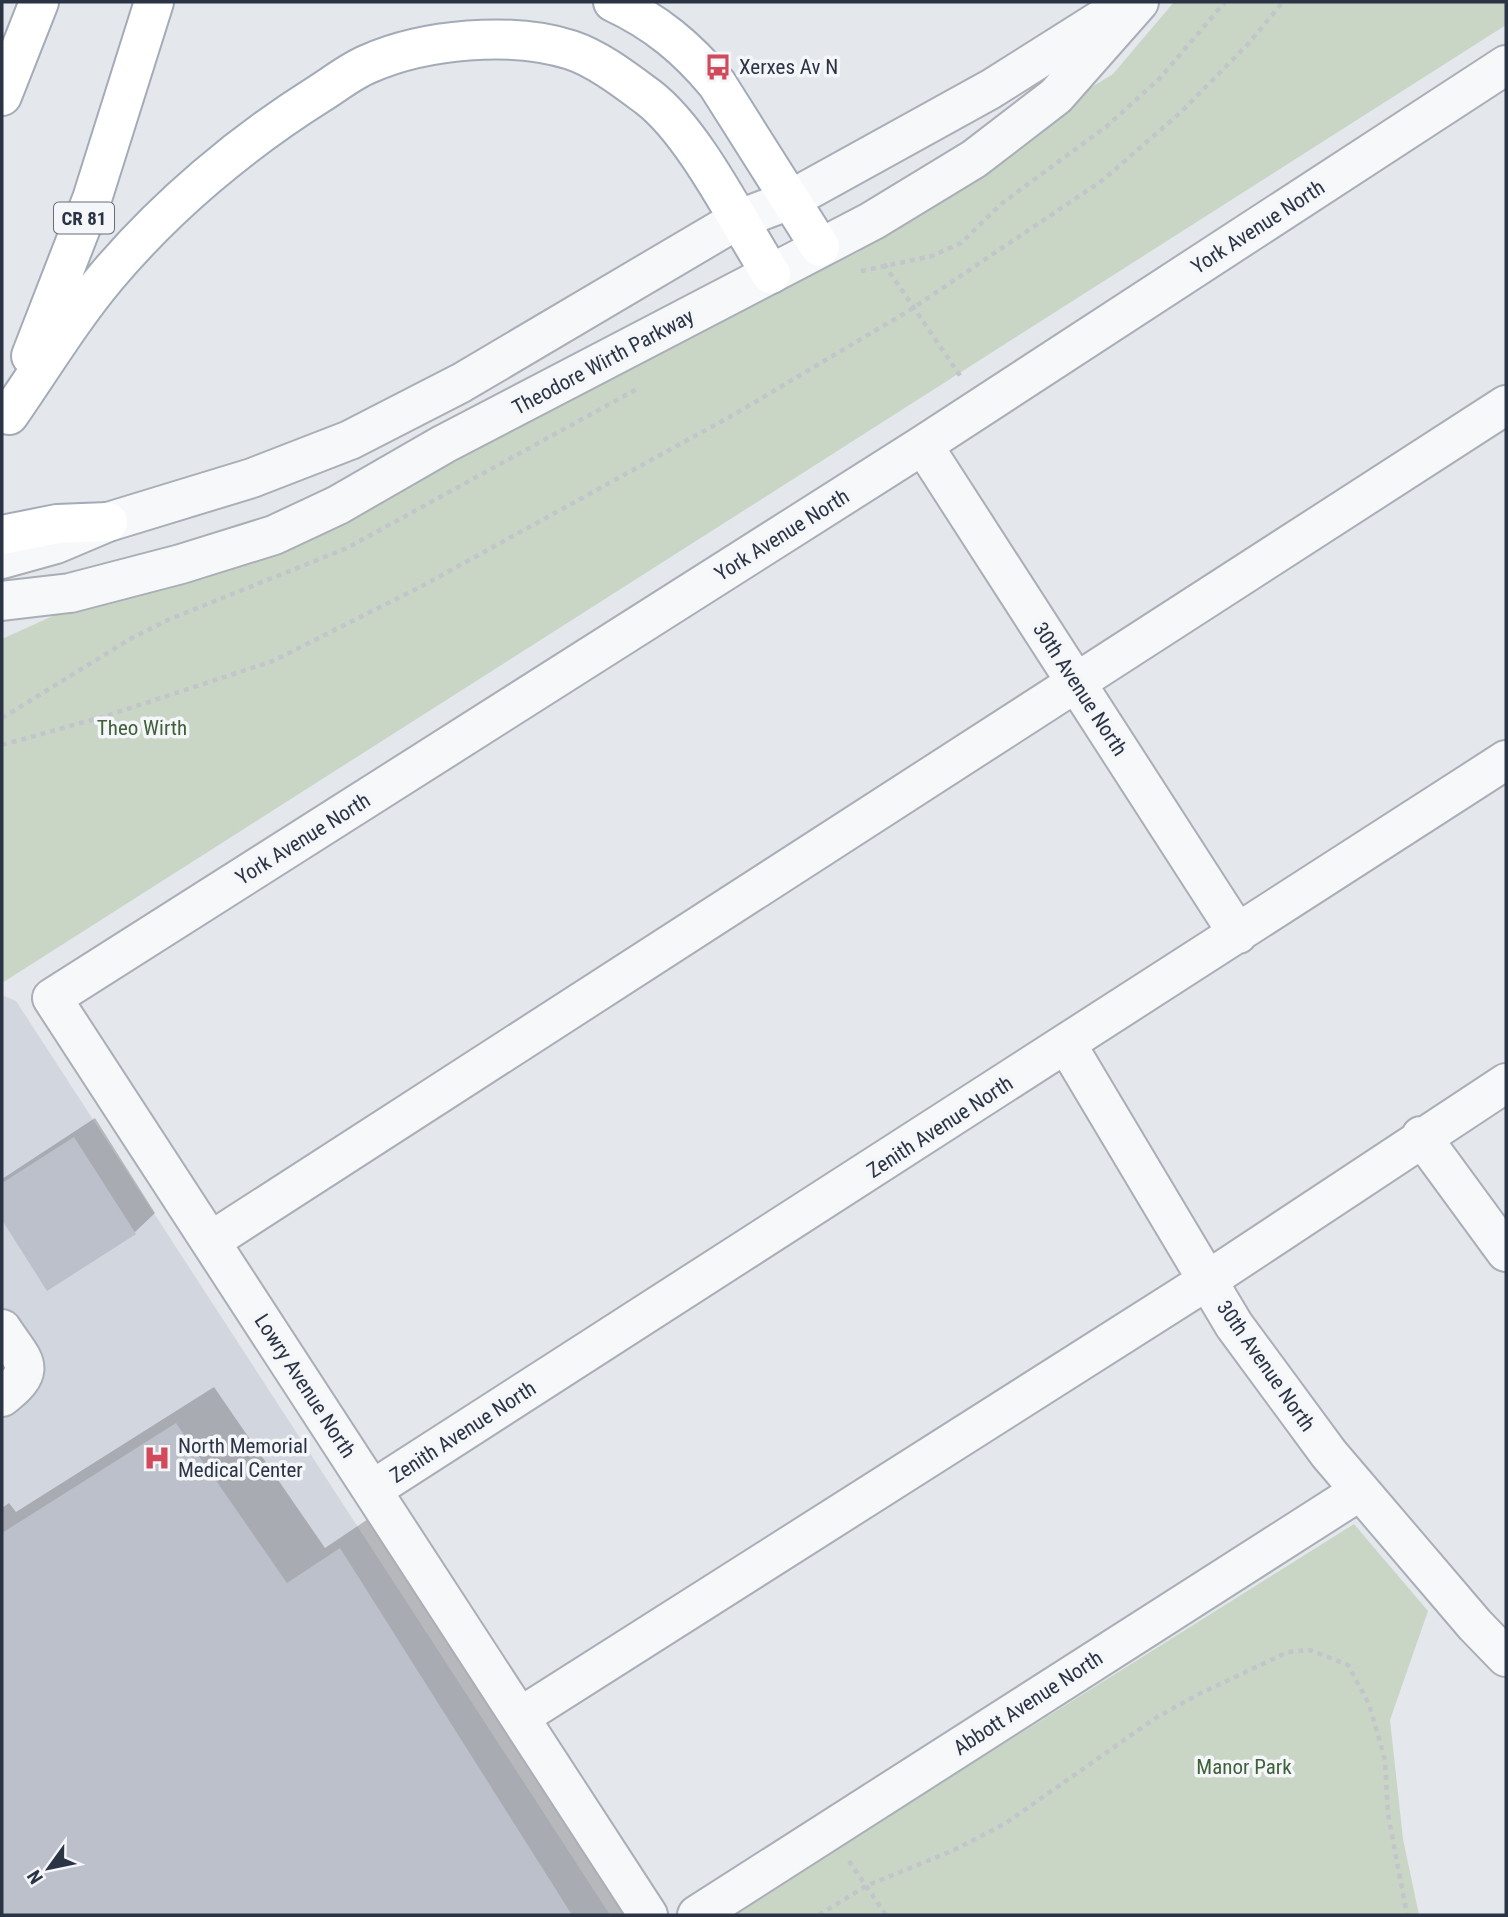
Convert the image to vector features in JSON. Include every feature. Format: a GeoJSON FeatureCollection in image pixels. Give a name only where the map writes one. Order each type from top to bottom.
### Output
{"type":"FeatureCollection","features":[{"type":"Feature","properties":{"kind":"main road"},"geometry":{"type":"LineString","coordinates":[[2,96],[39,2]]}},
{"type":"Feature","properties":{"kind":"main road","name":"CR 81"},"geometry":{"type":"LineString","coordinates":[[6,422],[92,199],[154,2]]}},
{"type":"Feature","properties":{"kind":"main road"},"geometry":{"type":"LineString","coordinates":[[613,2],[643,16],[674,38],[697,60],[717,84],[820,247]]}},
{"type":"Feature","properties":{"kind":"main road"},"geometry":{"type":"LineString","coordinates":[[6,422],[108,275],[193,190],[264,130],[300,106],[366,64],[404,50],[486,40],[516,41],[571,50],[600,65],[650,98],[690,141],[771,274]]}},
{"type":"Feature","properties":{"kind":"main road"},"geometry":{"type":"LineString","coordinates":[[2,535],[57,524],[108,522]]}},
{"type":"Feature","properties":{"kind":"street"},"geometry":{"type":"LineString","coordinates":[[2,559],[56,544],[108,522],[252,478],[350,440],[461,383],[737,220],[790,200],[991,89],[1129,2]]}},
{"type":"Feature","properties":{"kind":"street","name":"Theodore Wirth Parkway"},"geometry":{"type":"LineString","coordinates":[[2,601],[70,593],[181,564],[274,535],[338,505],[444,444],[872,221],[1014,131],[1056,96],[1139,2]]}},
{"type":"Feature","properties":{"kind":"street","name":"York Avenue North"},"geometry":{"type":"LineString","coordinates":[[52,998],[923,445],[1506,65]]}},
{"type":"Feature","properties":{"kind":"street"},"geometry":{"type":"LineString","coordinates":[[211,1241],[1506,405]]}},
{"type":"Feature","properties":{"kind":"street","name":"30th Avenue North"},"geometry":{"type":"LineString","coordinates":[[923,445],[1238,934]]}},
{"type":"Feature","properties":{"kind":"street","name":"Zenith Avenue North"},"geometry":{"type":"LineString","coordinates":[[372,1490],[1506,762]]}},
{"type":"Feature","properties":{"kind":"street","name":"Lowry Avenue North"},"geometry":{"type":"LineString","coordinates":[[52,998],[648,1915]]}},
{"type":"Feature","properties":{"kind":"street","name":"30th Avenue North"},"geometry":{"type":"LineString","coordinates":[[1067,1045],[1234,1325],[1360,1491],[1506,1657]]}},
{"type":"Feature","properties":{"kind":"street"},"geometry":{"type":"LineString","coordinates":[[520,1717],[1208,1280],[1421,1136],[1506,1083]]}},
{"type":"Feature","properties":{"kind":"street"},"geometry":{"type":"LineString","coordinates":[[1421,1136],[1506,1252]]}},
{"type":"Feature","properties":{"kind":"street"},"geometry":{"type":"LineString","coordinates":[[2,1329],[24,1362],[26,1372],[22,1381],[2,1397]]}},
{"type":"Feature","properties":{"kind":"street","name":"Abbott Avenue North"},"geometry":{"type":"LineString","coordinates":[[697,1915],[1360,1491]]}},
{"type":"Feature","properties":{"kind":"path"},"geometry":{"type":"LineString","coordinates":[[981,407],[884,264],[932,256],[961,243],[1008,198],[1107,126],[1160,78],[1225,2]]}},
{"type":"Feature","properties":{"kind":"path"},"geometry":{"type":"LineString","coordinates":[[2,745],[106,716],[273,660],[422,586],[733,415],[914,307],[1103,180],[1181,112],[1247,45],[1283,2]]}},
{"type":"Feature","properties":{"kind":"path"},"geometry":{"type":"LineString","coordinates":[[819,1915],[866,1886],[954,1850],[1006,1823],[1157,1717],[1288,1651],[1310,1650],[1348,1665],[1369,1704],[1385,1760],[1388,1814],[1407,1915]]}},
{"type":"Feature","properties":{"kind":"path"},"geometry":{"type":"LineString","coordinates":[[828,1830],[886,1915]]}},
{"type":"Feature","properties":{"kind":"shaded area","name":"North Memorial Medical Center"},"geometry":{"type":"Polygon","coordinates":[[[2,995],[16,1001],[610,1915],[2,1915],[2,995]]]}},
{"type":"Feature","properties":{"kind":"green space","name":"Theo Wirth"},"geometry":{"type":"Polygon","coordinates":[[[1174,2],[1506,2],[1506,25],[2,983],[2,639],[857,253],[974,159],[1113,74],[1174,2]]]}},
{"type":"Feature","properties":{"kind":"green space","name":"Manor Park"},"geometry":{"type":"Polygon","coordinates":[[[1354,1524],[1428,1611],[1390,1720],[1403,1839],[1419,1915],[731,1915],[1354,1524]]]}},
{"type":"Feature","properties":{"kind":"building"},"geometry":{"type":"Polygon","coordinates":[[[74,1137],[136,1234],[47,1291],[2,1220],[2,1183],[74,1137]]]}},
{"type":"Feature","properties":{"kind":"building","name":"North Memorial Medical Center"},"geometry":{"type":"Polygon","coordinates":[[[176,1423],[287,1583],[340,1548],[572,1915],[2,1915],[2,1533],[176,1423]]]}},
{"type":"Feature","properties":{"kind":"place","name":"Xerxes Av N"},"geometry":{"type":"Point","coordinates":[718,67]}},
{"type":"Feature","properties":{"kind":"place","name":"North Memorial Medical Center"},"geometry":{"type":"Point","coordinates":[157,1458]}}]}
